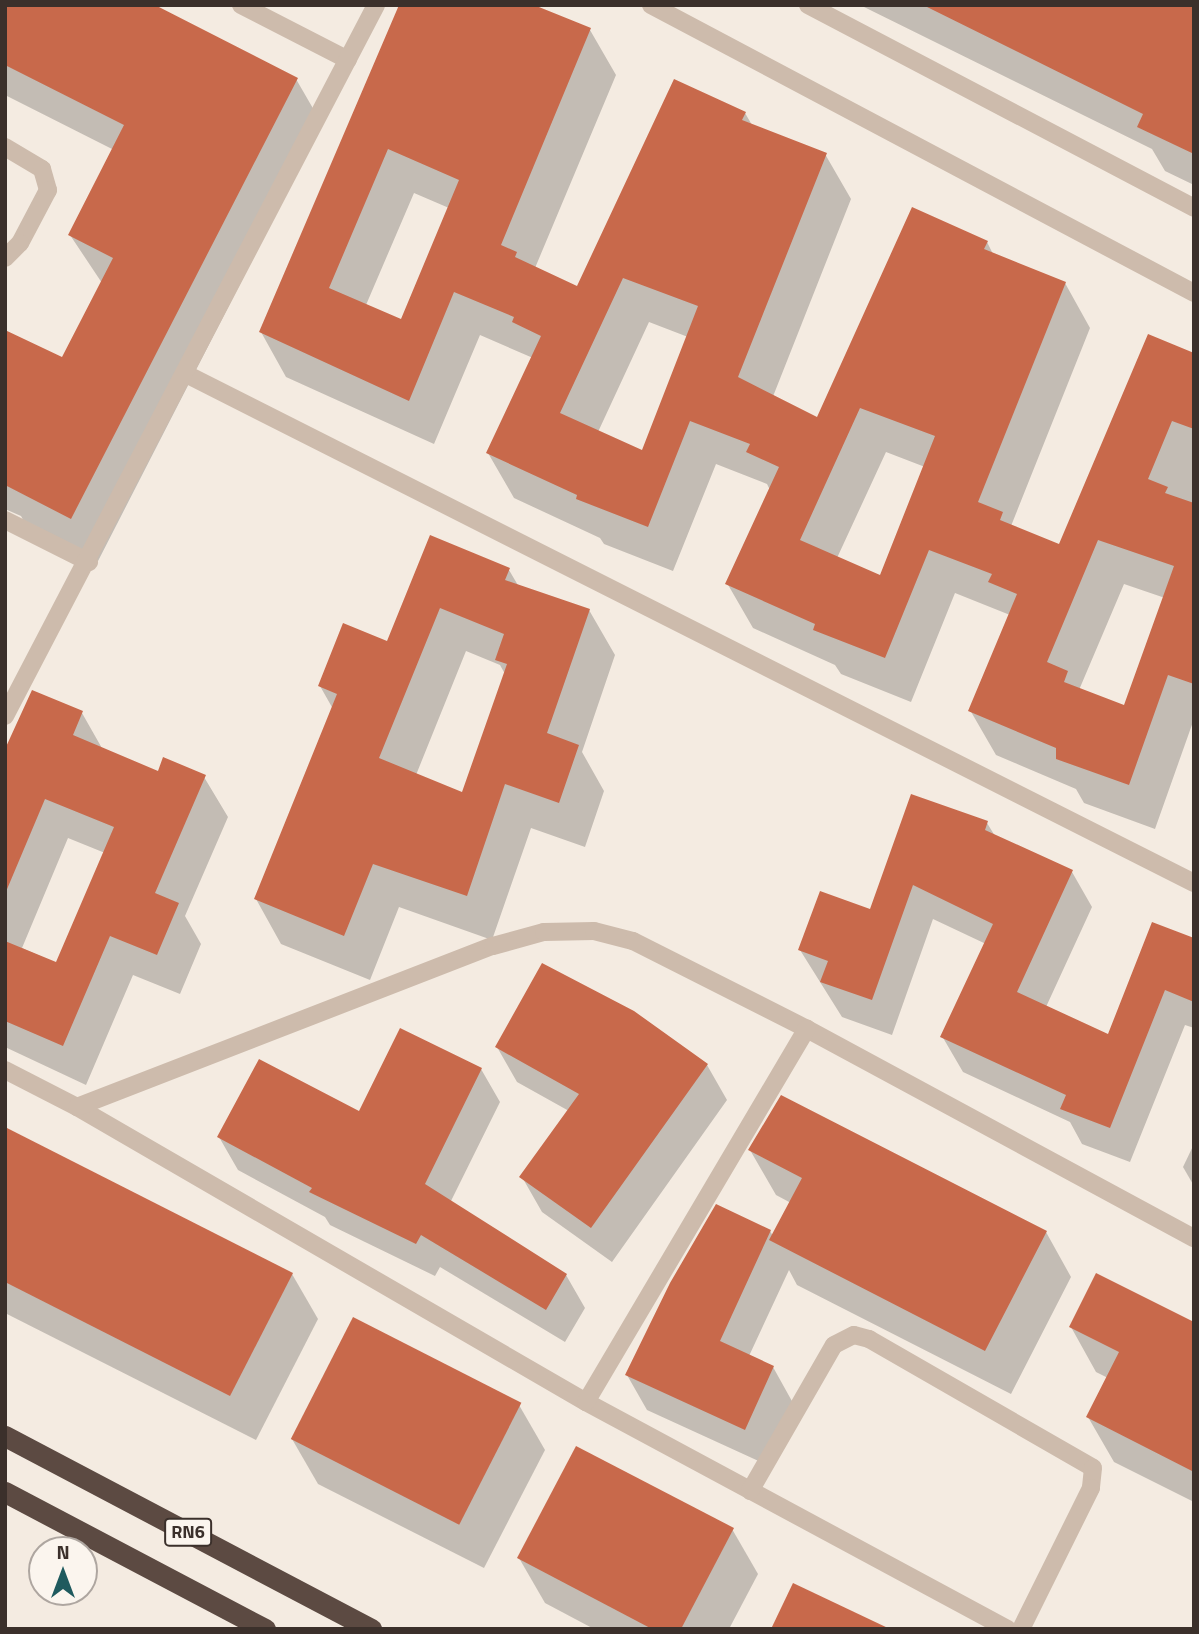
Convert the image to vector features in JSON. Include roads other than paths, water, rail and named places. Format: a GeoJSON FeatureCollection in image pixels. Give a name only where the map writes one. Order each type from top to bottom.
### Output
{"type":"FeatureCollection","features":[{"type":"Feature","properties":{"kind":"highway","name":"RN6"},"geometry":{"type":"LineString","coordinates":[[5,1436],[371,1629]]}},
{"type":"Feature","properties":{"kind":"highway","name":"RN6"},"geometry":{"type":"LineString","coordinates":[[5,1492],[265,1629]]}},
{"type":"Feature","properties":{"kind":"street"},"geometry":{"type":"LineString","coordinates":[[241,5],[348,60]]}},
{"type":"Feature","properties":{"kind":"street"},"geometry":{"type":"LineString","coordinates":[[5,716],[89,562],[376,5]]}},
{"type":"Feature","properties":{"kind":"street"},"geometry":{"type":"LineString","coordinates":[[651,5],[1194,293]]}},
{"type":"Feature","properties":{"kind":"street"},"geometry":{"type":"LineString","coordinates":[[808,5],[1194,208]]}},
{"type":"Feature","properties":{"kind":"street"},"geometry":{"type":"LineString","coordinates":[[5,147],[42,169],[48,190],[20,243],[5,258]]}},
{"type":"Feature","properties":{"kind":"street"},"geometry":{"type":"LineString","coordinates":[[186,374],[1194,883]]}},
{"type":"Feature","properties":{"kind":"street"},"geometry":{"type":"LineString","coordinates":[[5,520],[89,562]]}},
{"type":"Feature","properties":{"kind":"street"},"geometry":{"type":"LineString","coordinates":[[77,1107],[493,946],[544,932],[594,931],[633,941],[807,1029],[1194,1238]]}},
{"type":"Feature","properties":{"kind":"street"},"geometry":{"type":"LineString","coordinates":[[586,1402],[807,1029]]}},
{"type":"Feature","properties":{"kind":"street"},"geometry":{"type":"LineString","coordinates":[[5,1070],[77,1107],[586,1402],[1007,1629]]}},
{"type":"Feature","properties":{"kind":"street"},"geometry":{"type":"LineString","coordinates":[[750,1491],[834,1345],[854,1335],[869,1339],[1093,1468],[1091,1488],[1021,1629]]}}]}
